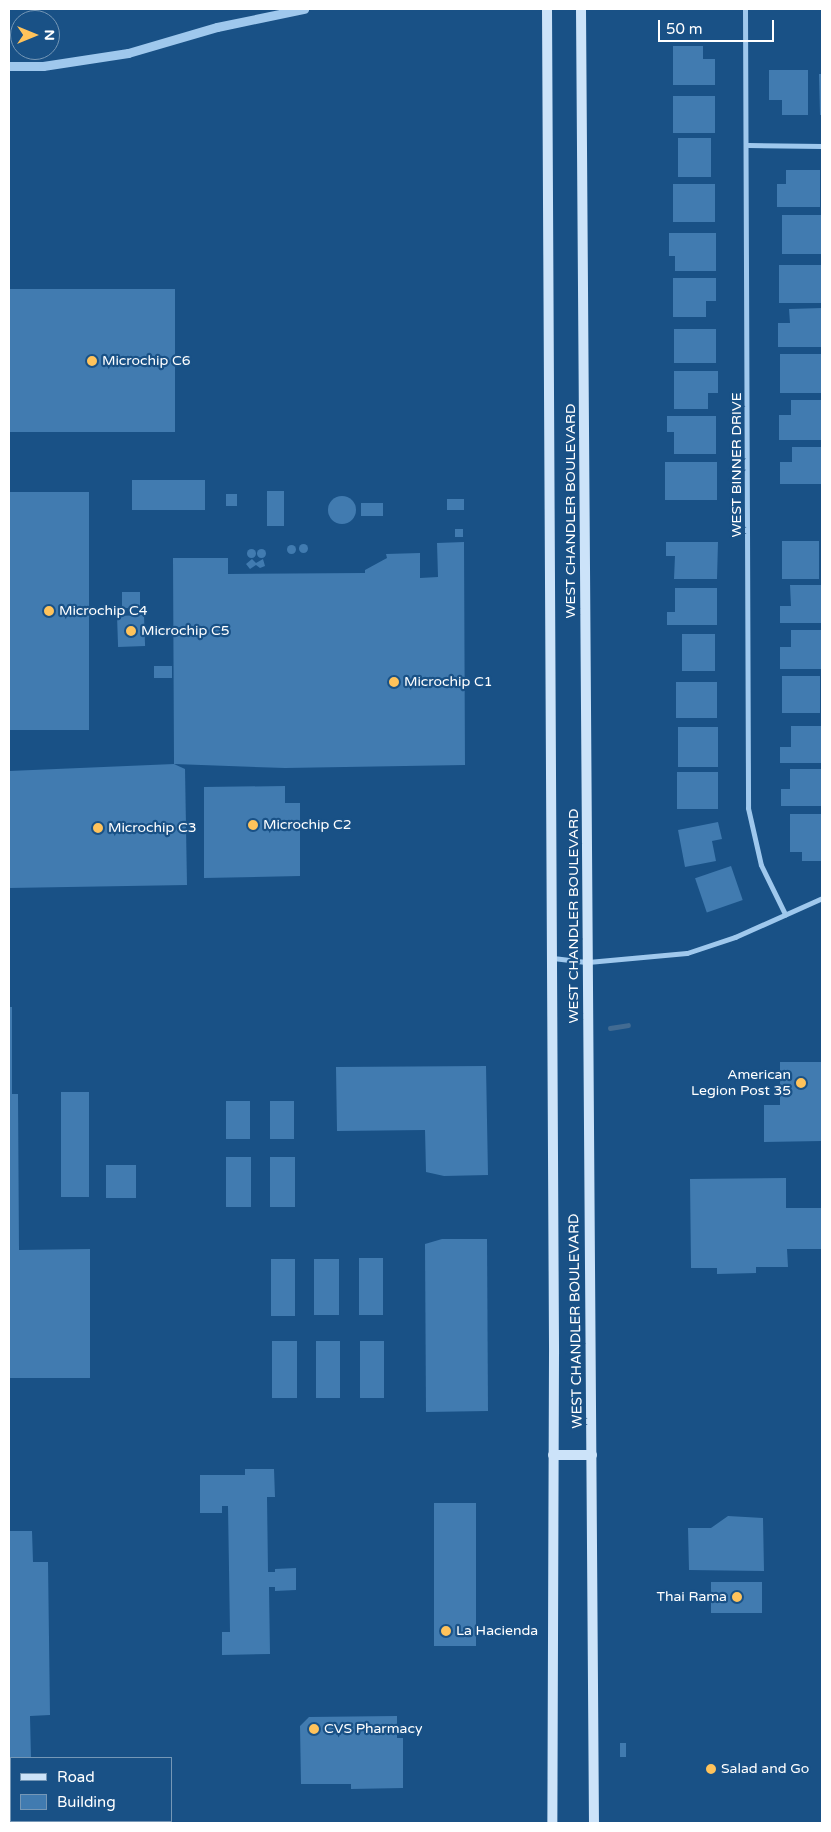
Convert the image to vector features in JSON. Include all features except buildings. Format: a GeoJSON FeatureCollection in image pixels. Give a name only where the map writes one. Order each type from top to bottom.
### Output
{"type":"FeatureCollection","features":[{"type":"Feature","properties":{"kind":"main road","name":"WEST CHANDLER BOULEVARD"},"geometry":{"type":"LineString","coordinates":[[547,9],[553,958],[552,1823]]}},
{"type":"Feature","properties":{"kind":"main road","name":"WEST CHANDLER BOULEVARD"},"geometry":{"type":"LineString","coordinates":[[581,9],[594,1823]]}},
{"type":"Feature","properties":{"kind":"main road"},"geometry":{"type":"LineString","coordinates":[[553,1454],[592,1455]]}},
{"type":"Feature","properties":{"kind":"street"},"geometry":{"type":"LineString","coordinates":[[9,66],[43,66],[128,53],[218,27],[304,9]]}},
{"type":"Feature","properties":{"kind":"street","name":"WEST BINNER DRIVE"},"geometry":{"type":"LineString","coordinates":[[745,9],[748,145],[748,808],[761,865],[785,914]]}},
{"type":"Feature","properties":{"kind":"street"},"geometry":{"type":"LineString","coordinates":[[748,145],[822,146]]}},
{"type":"Feature","properties":{"kind":"street"},"geometry":{"type":"LineString","coordinates":[[553,958],[588,962],[644,959],[705,948],[822,898]]}},
{"type":"Feature","properties":{"kind":"waterway"},"geometry":{"type":"LineString","coordinates":[[610,1028],[628,1025]]}},
{"type":"Feature","properties":{"kind":"place","name":"Microchip C6"},"geometry":{"type":"Point","coordinates":[92,361]}},
{"type":"Feature","properties":{"kind":"place","name":"Microchip C4"},"geometry":{"type":"Point","coordinates":[49,611]}},
{"type":"Feature","properties":{"kind":"place","name":"Microchip C5"},"geometry":{"type":"Point","coordinates":[131,631]}},
{"type":"Feature","properties":{"kind":"place","name":"Microchip C1"},"geometry":{"type":"Point","coordinates":[394,682]}},
{"type":"Feature","properties":{"kind":"place","name":"Microchip C2"},"geometry":{"type":"Point","coordinates":[253,825]}},
{"type":"Feature","properties":{"kind":"place","name":"Microchip C3"},"geometry":{"type":"Point","coordinates":[98,828]}},
{"type":"Feature","properties":{"kind":"place","name":"American Legion Post 35"},"geometry":{"type":"Point","coordinates":[801,1083]}},
{"type":"Feature","properties":{"kind":"place","name":"Thai Rama"},"geometry":{"type":"Point","coordinates":[737,1597]}},
{"type":"Feature","properties":{"kind":"place","name":"La Hacienda"},"geometry":{"type":"Point","coordinates":[446,1631]}},
{"type":"Feature","properties":{"kind":"place","name":"CVS Pharmacy"},"geometry":{"type":"Point","coordinates":[314,1729]}},
{"type":"Feature","properties":{"kind":"place","name":"Salad and Go"},"geometry":{"type":"Point","coordinates":[711,1769]}}]}
